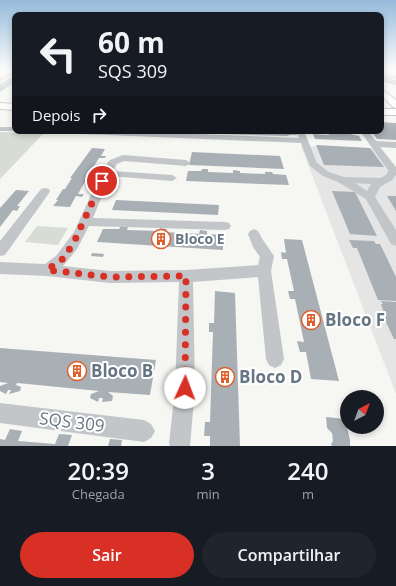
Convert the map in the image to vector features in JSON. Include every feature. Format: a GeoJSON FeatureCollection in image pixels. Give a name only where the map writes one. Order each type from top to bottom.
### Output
{"type":"FeatureCollection","features":[{"type":"Feature","properties":{"kind":"main road"},"geometry":{"type":"LineString","coordinates":[[384,96],[395,112]]}},
{"type":"Feature","properties":{"kind":"main road"},"geometry":{"type":"LineString","coordinates":[[0,100],[12,100]]}},
{"type":"Feature","properties":{"kind":"main road"},"geometry":{"type":"LineString","coordinates":[[0,106],[12,107]]}},
{"type":"Feature","properties":{"kind":"main road"},"geometry":{"type":"LineString","coordinates":[[384,107],[395,112]]}},
{"type":"Feature","properties":{"kind":"main road"},"geometry":{"type":"LineString","coordinates":[[384,118],[395,112]]}},
{"type":"Feature","properties":{"kind":"street"},"geometry":{"type":"LineString","coordinates":[[0,129],[12,129]]}},
{"type":"Feature","properties":{"kind":"street"},"geometry":{"type":"LineString","coordinates":[[133,134],[304,141]]}},
{"type":"Feature","properties":{"kind":"street"},"geometry":{"type":"LineString","coordinates":[[301,134],[313,164],[326,174],[342,180],[370,197],[396,241]]}},
{"type":"Feature","properties":{"kind":"street"},"geometry":{"type":"LineString","coordinates":[[367,134],[393,170],[392,175],[375,186],[370,197]]}},
{"type":"Feature","properties":{"kind":"street"},"geometry":{"type":"LineString","coordinates":[[375,144],[396,145]]}},
{"type":"Feature","properties":{"kind":"street"},"geometry":{"type":"LineString","coordinates":[[47,270],[64,258],[75,240],[106,173],[113,162],[120,158],[186,163]]}},
{"type":"Feature","properties":{"kind":"street"},"geometry":{"type":"LineString","coordinates":[[157,177],[164,161]]}},
{"type":"Feature","properties":{"kind":"street"},"geometry":{"type":"LineString","coordinates":[[106,173],[172,178]]}},
{"type":"Feature","properties":{"kind":"street"},"geometry":{"type":"LineString","coordinates":[[342,180],[382,181]]}},
{"type":"Feature","properties":{"kind":"street"},"geometry":{"type":"LineString","coordinates":[[0,251],[45,191]]}},
{"type":"Feature","properties":{"kind":"street"},"geometry":{"type":"LineString","coordinates":[[84,222],[225,226]]}},
{"type":"Feature","properties":{"kind":"street"},"geometry":{"type":"LineString","coordinates":[[254,234],[257,244],[262,248],[267,256],[264,271],[275,359]]}},
{"type":"Feature","properties":{"kind":"street"},"geometry":{"type":"LineString","coordinates":[[0,268],[47,270],[110,277],[186,276],[264,271]]}},
{"type":"Feature","properties":{"kind":"street"},"geometry":{"type":"LineString","coordinates":[[180,444],[185,388],[186,276]]}},
{"type":"Feature","properties":{"kind":"street","name":"SQS 309"},"geometry":{"type":"LineString","coordinates":[[0,413],[144,431]]}},
{"type":"Feature","properties":{"kind":"shaded area"},"geometry":{"type":"Polygon","coordinates":[[[0,132],[12,132],[12,134],[43,134],[0,179],[0,132]]]}},
{"type":"Feature","properties":{"kind":"shaded area"},"geometry":{"type":"Polygon","coordinates":[[[301,146],[381,149],[396,168],[396,394],[301,146]]]}},
{"type":"Feature","properties":{"kind":"shaded area"},"geometry":{"type":"Polygon","coordinates":[[[37,226],[68,228],[58,245],[25,242],[37,226]]]}},
{"type":"Feature","properties":{"kind":"building"},"geometry":{"type":"Polygon","coordinates":[[[384,122],[396,123],[396,140],[377,139],[373,134],[384,134],[384,122]]]}},
{"type":"Feature","properties":{"kind":"building"},"geometry":{"type":"Polygon","coordinates":[[[221,134],[297,135],[288,135],[289,136],[221,134]]]}},
{"type":"Feature","properties":{"kind":"building"},"geometry":{"type":"Polygon","coordinates":[[[313,134],[350,134],[359,136],[362,141],[315,139],[313,134]]]}},
{"type":"Feature","properties":{"kind":"building"},"geometry":{"type":"Polygon","coordinates":[[[316,145],[370,148],[384,167],[324,165],[316,145]]]}},
{"type":"Feature","properties":{"kind":"building"},"geometry":{"type":"Polygon","coordinates":[[[92,148],[105,149],[101,156],[106,156],[105,158],[99,158],[90,173],[96,174],[95,176],[89,175],[78,194],[84,194],[82,197],[76,196],[70,207],[53,206],[58,200],[56,200],[63,189],[65,189],[72,178],[70,178],[92,148]]]}},
{"type":"Feature","properties":{"kind":"building"},"geometry":{"type":"Polygon","coordinates":[[[192,152],[280,156],[284,169],[189,165],[192,152]]]}},
{"type":"Feature","properties":{"kind":"building"},"geometry":{"type":"Polygon","coordinates":[[[202,169],[208,169],[208,172],[233,173],[233,170],[240,171],[240,173],[265,174],[265,172],[272,172],[273,174],[286,175],[289,185],[186,181],[188,171],[201,171],[202,169]]]}},
{"type":"Feature","properties":{"kind":"building"},"geometry":{"type":"Polygon","coordinates":[[[16,190],[29,191],[17,206],[20,206],[17,211],[13,210],[0,227],[0,208],[16,190]]]}},
{"type":"Feature","properties":{"kind":"building"},"geometry":{"type":"Polygon","coordinates":[[[332,191],[355,192],[377,236],[350,234],[332,191]]]}},
{"type":"Feature","properties":{"kind":"building"},"geometry":{"type":"Polygon","coordinates":[[[387,196],[396,196],[396,211],[387,196]]]}},
{"type":"Feature","properties":{"kind":"building"},"geometry":{"type":"Polygon","coordinates":[[[116,200],[219,205],[218,215],[112,210],[116,200]]]}},
{"type":"Feature","properties":{"kind":"building","name":"Bloco E"},"geometry":{"type":"Polygon","coordinates":[[[121,226],[128,227],[127,230],[159,231],[160,228],[167,229],[166,232],[199,234],[200,230],[207,231],[207,234],[223,235],[223,250],[97,242],[103,229],[119,229],[121,226]]]}},
{"type":"Feature","properties":{"kind":"building","name":"Bloco F"},"geometry":{"type":"Polygon","coordinates":[[[284,239],[302,240],[339,381],[311,379],[306,352],[300,352],[297,341],[304,342],[295,299],[290,299],[288,291],[294,291],[287,259],[282,259],[281,252],[286,253],[284,239]]]}},
{"type":"Feature","properties":{"kind":"building"},"geometry":{"type":"Polygon","coordinates":[[[349,240],[374,241],[376,244],[380,244],[396,277],[396,301],[378,300],[357,248],[353,248],[349,240]]]}},
{"type":"Feature","properties":{"kind":"building"},"geometry":{"type":"Polygon","coordinates":[[[92,253],[104,254],[103,257],[91,256],[92,253]]]}},
{"type":"Feature","properties":{"kind":"building","name":"Bloco D"},"geometry":{"type":"Polygon","coordinates":[[[215,291],[235,293],[240,446],[210,446],[210,436],[204,436],[205,422],[210,422],[213,332],[209,332],[209,323],[214,323],[215,291]]]}},
{"type":"Feature","properties":{"kind":"building"},"geometry":{"type":"Polygon","coordinates":[[[381,301],[396,302],[396,339],[394,339],[381,312],[384,313],[381,304],[383,304],[381,301]]]}},
{"type":"Feature","properties":{"kind":"building","name":"Bloco B"},"geometry":{"type":"Polygon","coordinates":[[[0,348],[156,360],[150,395],[108,392],[113,396],[112,401],[102,402],[103,398],[99,398],[98,402],[90,398],[91,394],[99,391],[17,383],[16,385],[21,387],[20,391],[9,394],[11,390],[8,390],[6,394],[0,391],[0,386],[8,383],[0,382],[0,348]]]}},
{"type":"Feature","properties":{"kind":"building"},"geometry":{"type":"Polygon","coordinates":[[[326,417],[340,418],[340,434],[349,434],[350,446],[332,446],[332,433],[327,428],[326,417]]]}},
{"type":"Feature","properties":{"kind":"building"},"geometry":{"type":"Polygon","coordinates":[[[10,429],[22,431],[18,441],[55,444],[59,434],[72,435],[68,446],[0,446],[0,439],[5,440],[10,429]]]}},
{"type":"Feature","properties":{"kind":"building"},"geometry":{"type":"Polygon","coordinates":[[[110,439],[122,440],[121,446],[108,446],[110,439]]]}},
{"type":"Feature","properties":{"kind":"place","name":"Bloco E"},"geometry":{"type":"Point","coordinates":[161,239]}},
{"type":"Feature","properties":{"kind":"place","name":"Bloco F"},"geometry":{"type":"Point","coordinates":[311,320]}},
{"type":"Feature","properties":{"kind":"place","name":"Bloco B"},"geometry":{"type":"Point","coordinates":[77,371]}},
{"type":"Feature","properties":{"kind":"place","name":"Bloco D"},"geometry":{"type":"Point","coordinates":[225,377]}},
{"type":"Feature","properties":{"kind":"route"},"geometry":{"type":"LineString","coordinates":[[102,181],[84,222],[64,258],[47,270],[110,277],[186,276],[185,388]]}}]}
